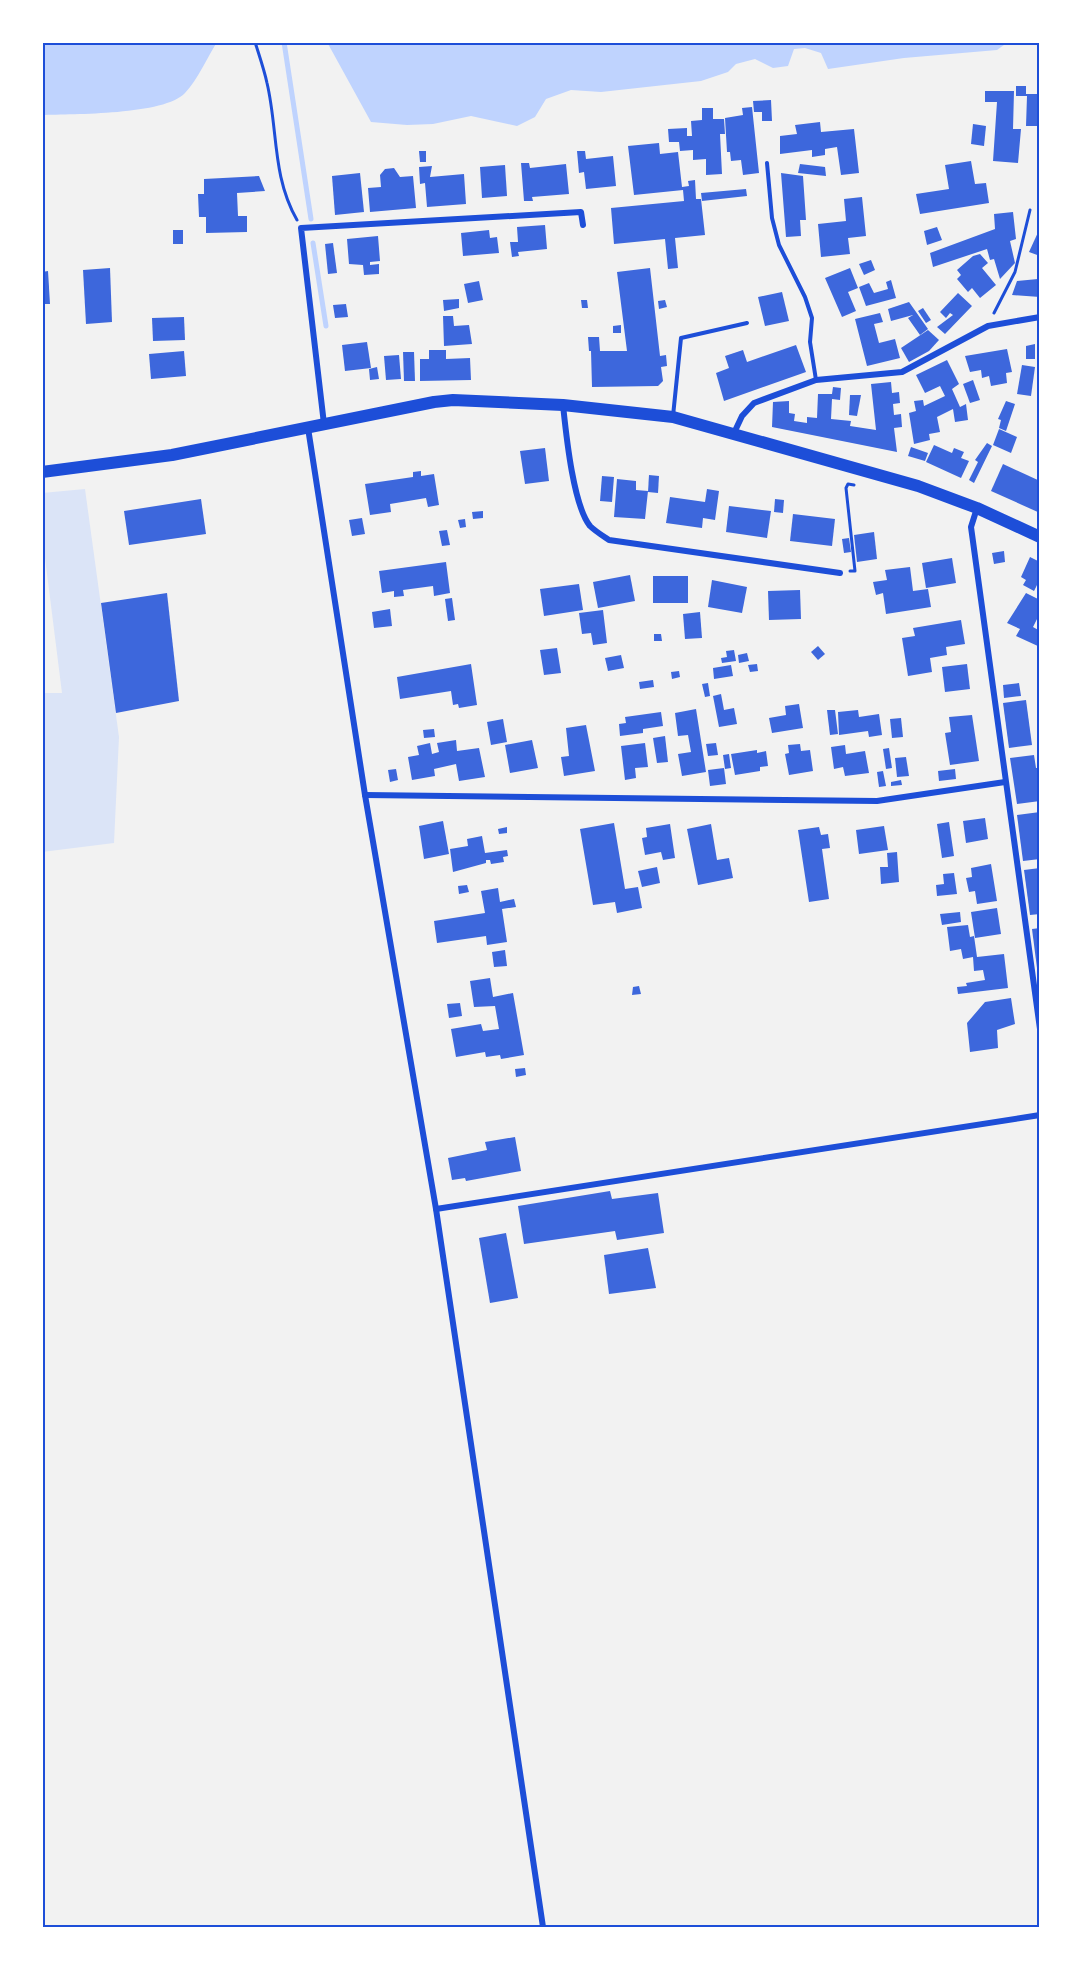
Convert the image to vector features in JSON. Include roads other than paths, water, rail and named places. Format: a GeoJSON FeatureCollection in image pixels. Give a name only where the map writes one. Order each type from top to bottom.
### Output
{"type":"FeatureCollection","features":[{"type":"Feature","properties":{"kind":"main road"},"geometry":{"type":"LineString","coordinates":[[42,471],[172,455],[453,400],[563,405],[673,417],[734,433],[918,486],[977,508],[1040,537]]}},
{"type":"Feature","properties":{"kind":"street"},"geometry":{"type":"LineString","coordinates":[[324,424],[301,228],[581,212],[583,225]]}},
{"type":"Feature","properties":{"kind":"street"},"geometry":{"type":"LineString","coordinates":[[734,433],[742,416],[754,404],[816,380],[902,372],[988,326],[1040,317]]}},
{"type":"Feature","properties":{"kind":"street"},"geometry":{"type":"LineString","coordinates":[[563,405],[566,437],[580,502],[590,525],[609,540],[840,573]]}},
{"type":"Feature","properties":{"kind":"street"},"geometry":{"type":"LineString","coordinates":[[308,428],[365,795],[436,1209],[543,1927]]}},
{"type":"Feature","properties":{"kind":"street"},"geometry":{"type":"LineString","coordinates":[[977,508],[971,527],[1040,1029]]}},
{"type":"Feature","properties":{"kind":"street"},"geometry":{"type":"LineString","coordinates":[[365,795],[877,801],[1005,782]]}},
{"type":"Feature","properties":{"kind":"street"},"geometry":{"type":"LineString","coordinates":[[436,1209],[1040,1115]]}},
{"type":"Feature","properties":{"kind":"lane"},"geometry":{"type":"LineString","coordinates":[[767,163],[772,218],[779,245],[806,297],[812,318],[810,342],[816,380]]}},
{"type":"Feature","properties":{"kind":"lane"},"geometry":{"type":"LineString","coordinates":[[673,417],[681,338],[747,323]]}},
{"type":"Feature","properties":{"kind":"water"},"geometry":{"type":"Polygon","coordinates":[[[42,42],[217,42],[190,87],[174,100],[159,106],[118,112],[42,115],[42,42]]]}},
{"type":"Feature","properties":{"kind":"water"},"geometry":{"type":"Polygon","coordinates":[[[327,42],[1008,42],[997,50],[904,58],[828,69],[821,53],[805,48],[794,49],[788,66],[773,68],[755,59],[736,64],[728,72],[701,81],[601,92],[571,90],[546,99],[535,117],[517,126],[471,116],[433,124],[407,125],[371,122],[327,42]]]}},
{"type":"Feature","properties":{"kind":"waterway"},"geometry":{"type":"LineString","coordinates":[[284,42],[311,219]]}},
{"type":"Feature","properties":{"kind":"waterway"},"geometry":{"type":"LineString","coordinates":[[313,243],[326,326]]}}]}
